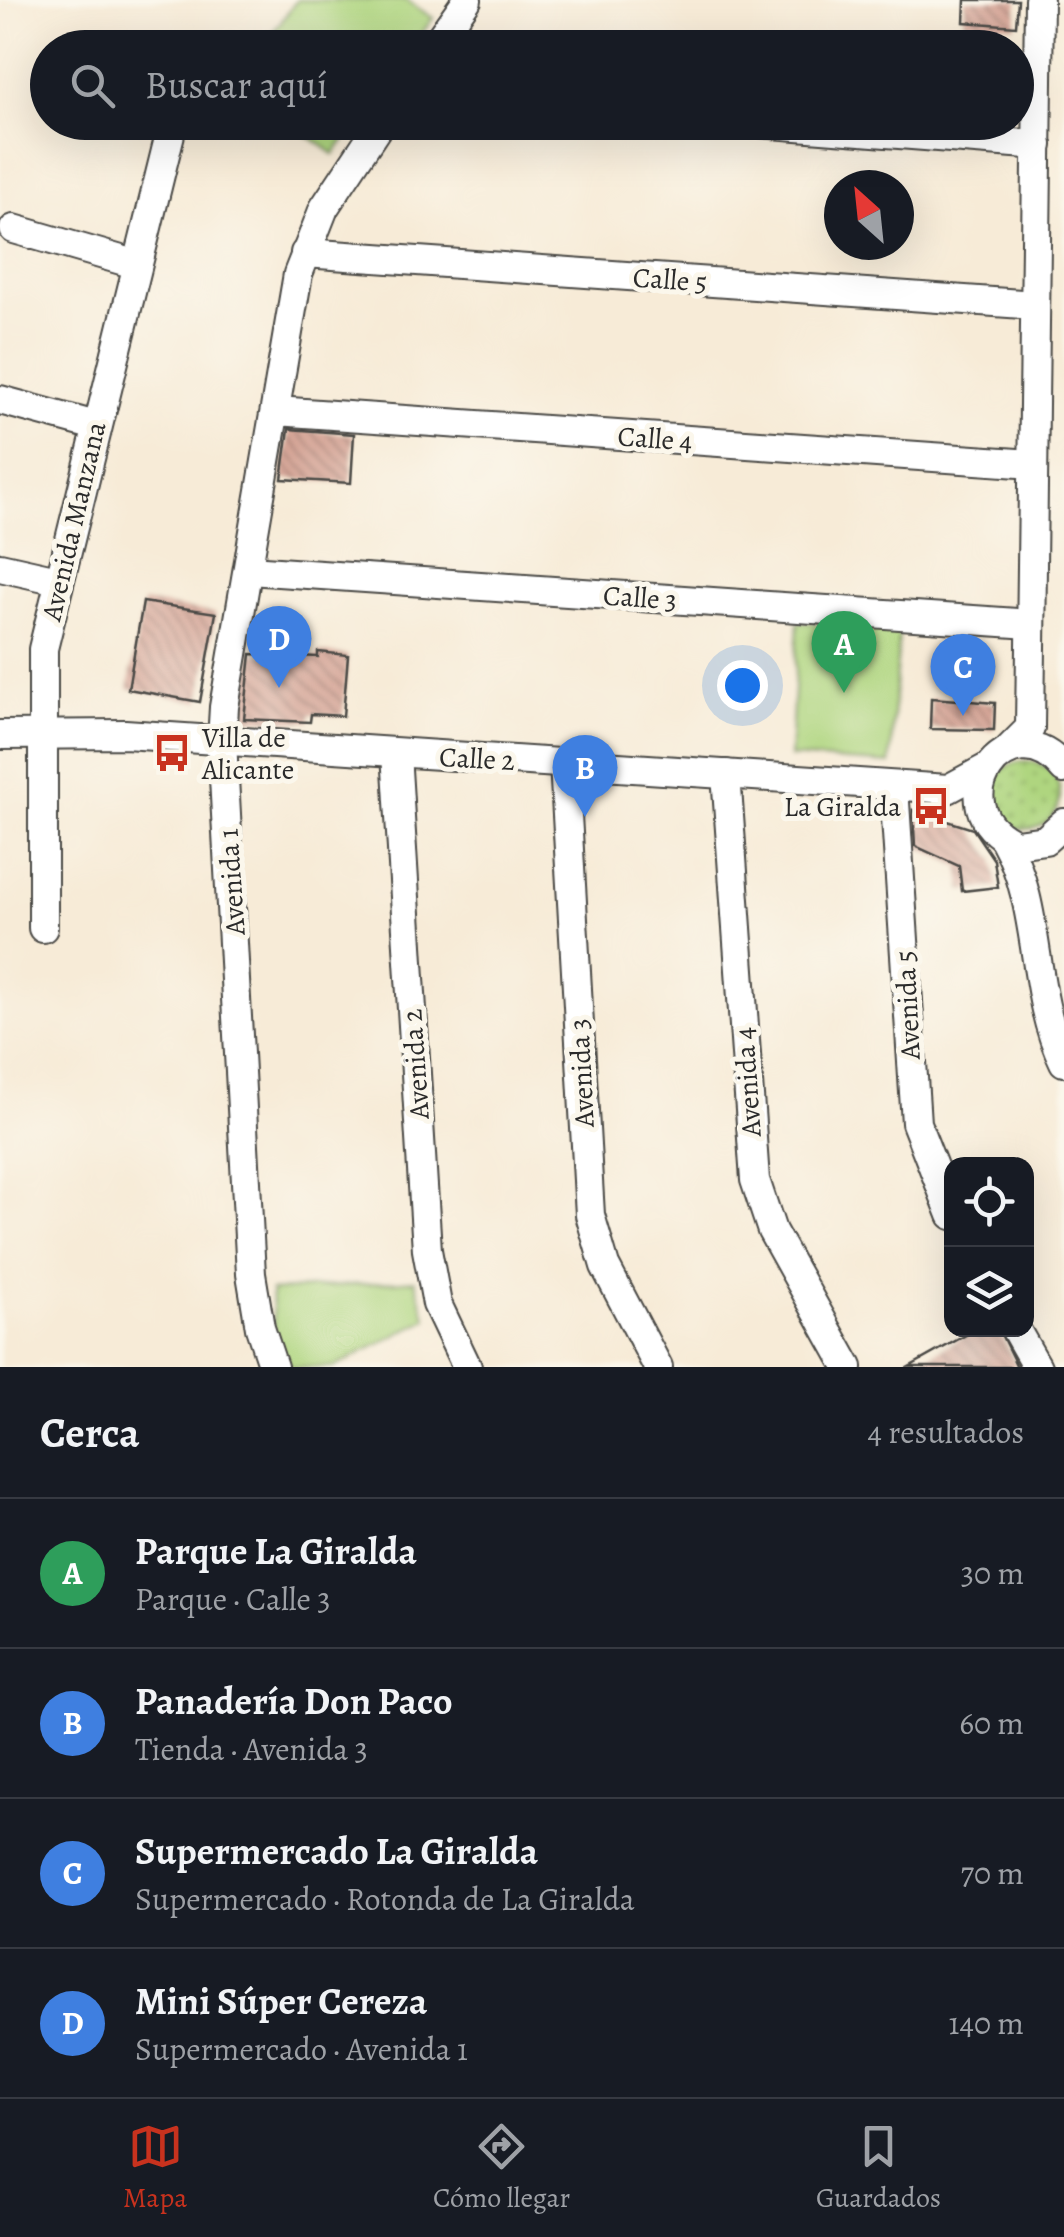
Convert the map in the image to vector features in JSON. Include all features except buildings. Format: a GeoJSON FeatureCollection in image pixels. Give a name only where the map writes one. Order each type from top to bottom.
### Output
{"type":"FeatureCollection","features":[{"type":"Feature","properties":{"kind":"street"},"geometry":{"type":"LineString","coordinates":[[446,30],[467,0]]}},
{"type":"Feature","properties":{"kind":"street"},"geometry":{"type":"LineString","coordinates":[[1040,0],[1030,728],[1056,761]]}},
{"type":"Feature","properties":{"kind":"street","name":"Avenida Manzana"},"geometry":{"type":"LineString","coordinates":[[43,928],[44,648],[168,140]]}},
{"type":"Feature","properties":{"kind":"street","name":"Avenida 1"},"geometry":{"type":"LineString","coordinates":[[273,1367],[260,1328],[252,1274],[222,741],[305,253],[324,208],[368,140]]}},
{"type":"Feature","properties":{"kind":"street"},"geometry":{"type":"LineString","coordinates":[[975,140],[1038,145]]}},
{"type":"Feature","properties":{"kind":"street"},"geometry":{"type":"LineString","coordinates":[[14,228],[136,264]]}},
{"type":"Feature","properties":{"kind":"street","name":"Calle 5"},"geometry":{"type":"LineString","coordinates":[[305,253],[1035,305]]}},
{"type":"Feature","properties":{"kind":"street"},"geometry":{"type":"LineString","coordinates":[[0,400],[96,426]]}},
{"type":"Feature","properties":{"kind":"street","name":"Calle 4"},"geometry":{"type":"LineString","coordinates":[[276,411],[1033,464]]}},
{"type":"Feature","properties":{"kind":"street"},"geometry":{"type":"LineString","coordinates":[[0,567],[58,580]]}},
{"type":"Feature","properties":{"kind":"street","name":"Calle 3"},"geometry":{"type":"LineString","coordinates":[[249,570],[1031,624]]}},
{"type":"Feature","properties":{"kind":"street"},"geometry":{"type":"LineString","coordinates":[[1030,728],[996,760],[948,790],[995,830],[1030,845],[1055,832]]}},
{"type":"Feature","properties":{"kind":"street","name":"Calle 2"},"geometry":{"type":"LineString","coordinates":[[0,735],[125,734],[948,790]]}},
{"type":"Feature","properties":{"kind":"street"},"geometry":{"type":"LineString","coordinates":[[1028,890],[979,796],[996,760],[1033,747],[1056,761]]}},
{"type":"Feature","properties":{"kind":"street","name":"Avenida 2"},"geometry":{"type":"LineString","coordinates":[[396,753],[427,1250],[437,1304],[467,1367]]}},
{"type":"Feature","properties":{"kind":"street","name":"Avenida 3"},"geometry":{"type":"LineString","coordinates":[[564,763],[587,1198],[605,1266],[658,1367]]}},
{"type":"Feature","properties":{"kind":"street","name":"Avenida 4"},"geometry":{"type":"LineString","coordinates":[[726,774],[755,1180],[772,1231],[848,1367]]}},
{"type":"Feature","properties":{"kind":"street","name":"Avenida 5"},"geometry":{"type":"LineString","coordinates":[[894,787],[916,1123],[944,1195]]}},
{"type":"Feature","properties":{"kind":"street"},"geometry":{"type":"LineString","coordinates":[[1055,832],[1033,862],[1028,890],[1043,998],[1064,1062]]}},
{"type":"Feature","properties":{"kind":"street"},"geometry":{"type":"LineString","coordinates":[[1020,1337],[1037,1367]]}},
{"type":"Feature","properties":{"kind":"green space"},"geometry":{"type":"Polygon","coordinates":[[[297,0],[406,0],[433,18],[424,30],[275,30],[297,0]]]}},
{"type":"Feature","properties":{"kind":"green space"},"geometry":{"type":"Polygon","coordinates":[[[314,140],[344,140],[334,154],[314,140]]]}},
{"type":"Feature","properties":{"kind":"green space"},"geometry":{"type":"Polygon","coordinates":[[[798,622],[899,629],[890,764],[790,757],[798,622]]]}},
{"type":"Feature","properties":{"kind":"green space"},"geometry":{"type":"Polygon","coordinates":[[[1026,761],[1039,763],[1050,771],[1058,782],[1058,808],[1050,819],[1039,827],[1026,829],[1013,827],[1002,819],[994,808],[992,795],[994,782],[1002,771],[1013,763],[1026,761]]]}},
{"type":"Feature","properties":{"kind":"green space"},"geometry":{"type":"Polygon","coordinates":[[[415,1280],[427,1319],[334,1367],[291,1367],[275,1336],[271,1291],[415,1280]]]}},
{"type":"Feature","properties":{"kind":"place","name":"Mini Súper Cereza"},"geometry":{"type":"Point","coordinates":[279,688]}},
{"type":"Feature","properties":{"kind":"place","name":"Parque La Giralda"},"geometry":{"type":"Point","coordinates":[844,693]}},
{"type":"Feature","properties":{"kind":"place","name":"Supermercado La Giralda"},"geometry":{"type":"Point","coordinates":[963,716]}},
{"type":"Feature","properties":{"kind":"place","name":"Villa de Alicante"},"geometry":{"type":"Point","coordinates":[172,753]}},
{"type":"Feature","properties":{"kind":"place","name":"La Giralda"},"geometry":{"type":"Point","coordinates":[931,806]}},
{"type":"Feature","properties":{"kind":"place","name":"Panadería Don Paco"},"geometry":{"type":"Point","coordinates":[585,817]}}]}
